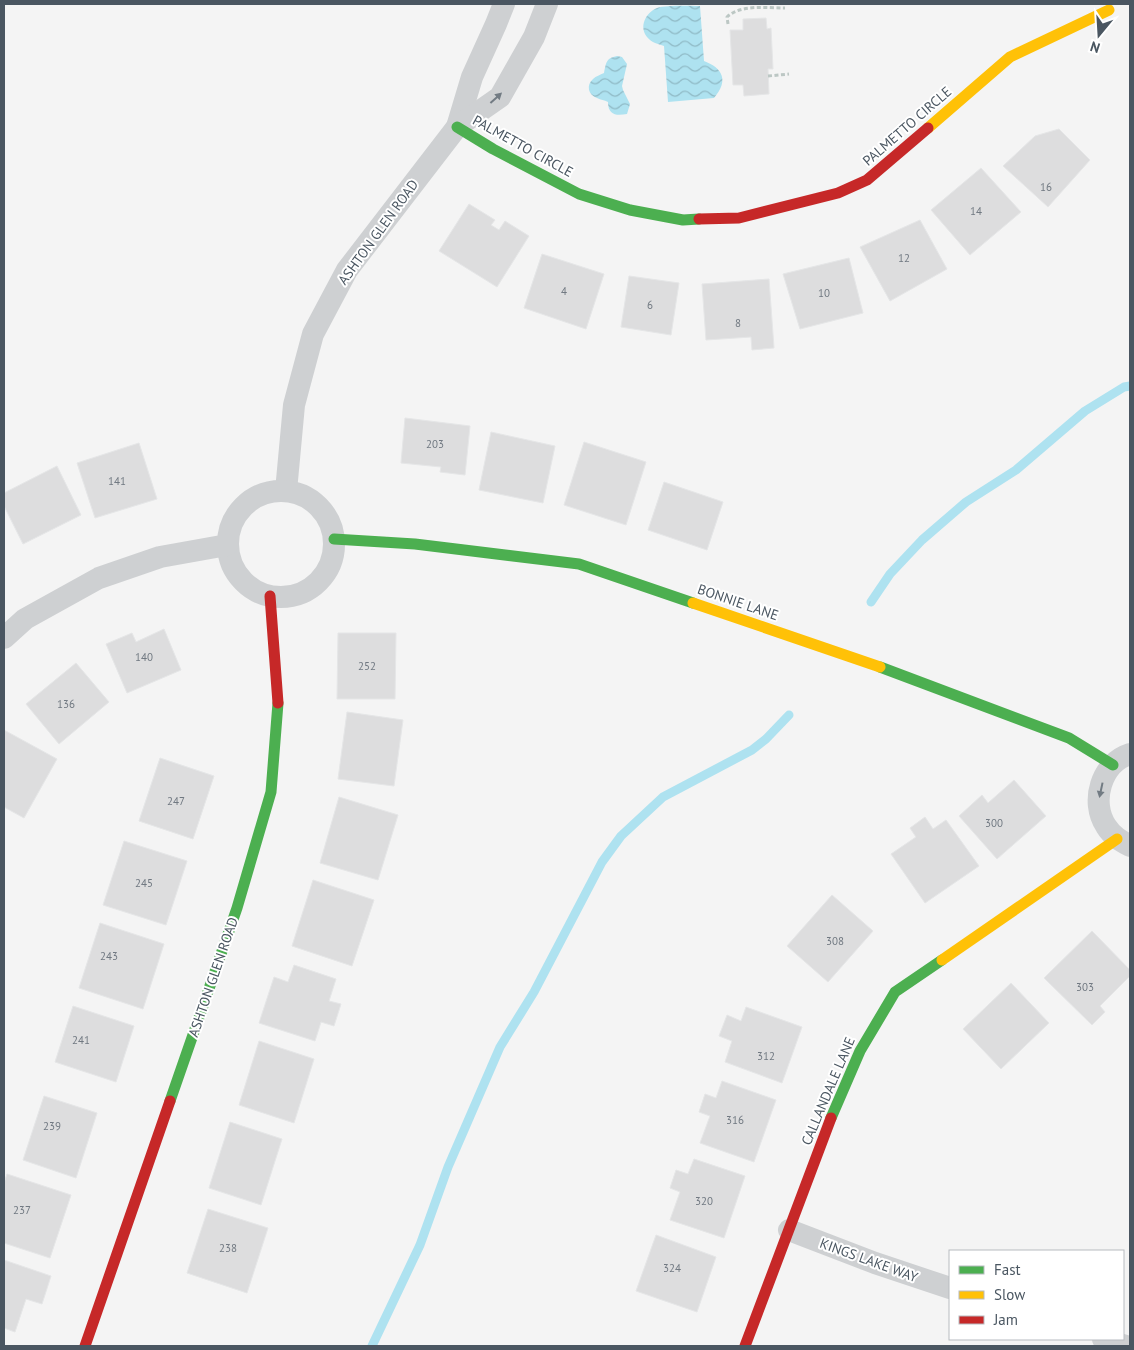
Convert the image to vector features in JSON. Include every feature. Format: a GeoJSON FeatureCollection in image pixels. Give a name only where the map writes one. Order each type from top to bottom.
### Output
{"type":"FeatureCollection","features":[{"type":"Feature","properties":{"kind":"street","name":"ASHTON GLEN ROAD"},"geometry":{"type":"LineString","coordinates":[[457,126],[472,77],[504,4]]}},
{"type":"Feature","properties":{"kind":"street","name":"ASHTON GLEN ROAD"},"geometry":{"type":"LineString","coordinates":[[286,491],[294,405],[313,334],[347,270],[457,126],[500,97],[534,37],[546,4]]}},
{"type":"Feature","properties":{"kind":"street","name":"PALMETTO CIRCLE"},"geometry":{"type":"LineString","coordinates":[[457,126],[493,149],[579,194],[630,210],[683,220],[739,218],[838,193],[867,180],[1010,57],[1110,10]]}},
{"type":"Feature","properties":{"kind":"street"},"geometry":{"type":"LineString","coordinates":[[286,491],[304,496],[319,506],[329,522],[334,539],[330,564],[321,580],[306,591],[288,596],[270,596],[256,590],[241,579],[231,563],[227,545],[230,529],[237,513],[250,500],[268,492],[286,491]]}},
{"type":"Feature","properties":{"kind":"street","name":"BONNIE LANE"},"geometry":{"type":"LineString","coordinates":[[334,539],[415,544],[579,564],[880,666],[1122,760]]}},
{"type":"Feature","properties":{"kind":"street"},"geometry":{"type":"LineString","coordinates":[[4,638],[25,619],[100,578],[160,557],[227,545]]}},
{"type":"Feature","properties":{"kind":"street","name":"ASHTON GLEN ROAD"},"geometry":{"type":"LineString","coordinates":[[85,1346],[237,908],[271,792],[278,700],[270,596]]}},
{"type":"Feature","properties":{"kind":"street"},"geometry":{"type":"LineString","coordinates":[[1122,760],[1103,778],[1099,803],[1106,826],[1124,842]]}},
{"type":"Feature","properties":{"kind":"street","name":"CALLANDALE LANE"},"geometry":{"type":"LineString","coordinates":[[745,1346],[833,1112],[860,1051],[896,992],[1124,842]]}},
{"type":"Feature","properties":{"kind":"street","name":"KINGS LAKE WAY"},"geometry":{"type":"LineString","coordinates":[[789,1230],[876,1263],[949,1288]]}},
{"type":"Feature","properties":{"kind":"street"},"geometry":{"type":"LineString","coordinates":[[1106,1340],[1126,1346]]}},
{"type":"Feature","properties":{"kind":"path"},"geometry":{"type":"LineString","coordinates":[[728,24],[727,17],[732,12],[742,9],[785,8]]}},
{"type":"Feature","properties":{"kind":"path"},"geometry":{"type":"LineString","coordinates":[[768,76],[790,74]]}},
{"type":"Feature","properties":{"kind":"water"},"geometry":{"type":"Polygon","coordinates":[[[700,6],[704,61],[716,67],[722,76],[719,92],[714,98],[668,102],[664,46],[653,42],[647,37],[643,25],[644,21],[649,13],[657,8],[700,6]]]}},
{"type":"Feature","properties":{"kind":"water"},"geometry":{"type":"Polygon","coordinates":[[[617,56],[622,57],[627,64],[622,86],[630,104],[627,114],[623,115],[613,114],[609,110],[608,102],[594,97],[589,90],[591,81],[604,73],[609,60],[617,56]]]}},
{"type":"Feature","properties":{"kind":"building"},"geometry":{"type":"Polygon","coordinates":[[[766,18],[767,29],[771,28],[773,69],[768,69],[769,94],[744,96],[743,85],[733,85],[730,30],[743,30],[743,19],[766,18]]]}},
{"type":"Feature","properties":{"kind":"building"},"geometry":{"type":"Polygon","coordinates":[[[1059,129],[1090,160],[1048,207],[1003,166],[1035,136],[1059,129]]]}},
{"type":"Feature","properties":{"kind":"building"},"geometry":{"type":"Polygon","coordinates":[[[981,168],[1021,212],[970,255],[931,210],[981,168]]]}},
{"type":"Feature","properties":{"kind":"building"},"geometry":{"type":"Polygon","coordinates":[[[469,204],[495,220],[491,225],[499,230],[505,221],[529,236],[497,287],[439,251],[469,204]]]}},
{"type":"Feature","properties":{"kind":"building"},"geometry":{"type":"Polygon","coordinates":[[[920,220],[947,269],[890,301],[860,247],[920,220]]]}},
{"type":"Feature","properties":{"kind":"building"},"geometry":{"type":"Polygon","coordinates":[[[542,254],[604,274],[586,329],[524,308],[542,254]]]}},
{"type":"Feature","properties":{"kind":"building"},"geometry":{"type":"Polygon","coordinates":[[[849,258],[863,313],[800,329],[783,274],[849,258]]]}},
{"type":"Feature","properties":{"kind":"building"},"geometry":{"type":"Polygon","coordinates":[[[629,276],[679,283],[671,335],[621,327],[629,276]]]}},
{"type":"Feature","properties":{"kind":"building"},"geometry":{"type":"Polygon","coordinates":[[[769,279],[774,348],[752,350],[751,337],[706,340],[702,284],[769,279]]]}},
{"type":"Feature","properties":{"kind":"building"},"geometry":{"type":"Polygon","coordinates":[[[405,418],[470,426],[465,475],[440,472],[441,467],[401,463],[405,418]]]}},
{"type":"Feature","properties":{"kind":"building"},"geometry":{"type":"Polygon","coordinates":[[[491,432],[555,446],[543,503],[479,490],[491,432]]]}},
{"type":"Feature","properties":{"kind":"building"},"geometry":{"type":"Polygon","coordinates":[[[584,442],[646,462],[626,525],[564,505],[584,442]]]}},
{"type":"Feature","properties":{"kind":"building"},"geometry":{"type":"Polygon","coordinates":[[[139,443],[157,499],[95,518],[77,463],[139,443]]]}},
{"type":"Feature","properties":{"kind":"building"},"geometry":{"type":"Polygon","coordinates":[[[57,466],[81,515],[23,544],[4,506],[4,493],[57,466]]]}},
{"type":"Feature","properties":{"kind":"building"},"geometry":{"type":"Polygon","coordinates":[[[664,482],[723,502],[707,550],[648,530],[664,482]]]}},
{"type":"Feature","properties":{"kind":"building"},"geometry":{"type":"Polygon","coordinates":[[[164,629],[181,670],[127,693],[106,644],[132,633],[136,642],[164,629]]]}},
{"type":"Feature","properties":{"kind":"building"},"geometry":{"type":"Polygon","coordinates":[[[338,633],[396,633],[395,699],[337,699],[338,633]]]}},
{"type":"Feature","properties":{"kind":"building"},"geometry":{"type":"Polygon","coordinates":[[[76,663],[109,702],[59,744],[26,704],[76,663]]]}},
{"type":"Feature","properties":{"kind":"building"},"geometry":{"type":"Polygon","coordinates":[[[347,712],[403,720],[394,786],[338,779],[347,712]]]}},
{"type":"Feature","properties":{"kind":"building"},"geometry":{"type":"Polygon","coordinates":[[[4,730],[57,759],[24,818],[4,807],[4,730]]]}},
{"type":"Feature","properties":{"kind":"building"},"geometry":{"type":"Polygon","coordinates":[[[160,758],[214,776],[193,839],[139,821],[160,758]]]}},
{"type":"Feature","properties":{"kind":"building"},"geometry":{"type":"Polygon","coordinates":[[[1014,780],[1046,816],[997,859],[959,816],[982,795],[988,803],[1014,780]]]}},
{"type":"Feature","properties":{"kind":"building"},"geometry":{"type":"Polygon","coordinates":[[[339,797],[398,815],[378,880],[320,863],[339,797]]]}},
{"type":"Feature","properties":{"kind":"building"},"geometry":{"type":"Polygon","coordinates":[[[925,817],[933,829],[946,820],[979,866],[925,903],[891,854],[916,837],[910,828],[925,817]]]}},
{"type":"Feature","properties":{"kind":"building"},"geometry":{"type":"Polygon","coordinates":[[[124,841],[187,861],[166,925],[103,905],[124,841]]]}},
{"type":"Feature","properties":{"kind":"building"},"geometry":{"type":"Polygon","coordinates":[[[313,880],[374,900],[352,966],[292,946],[313,880]]]}},
{"type":"Feature","properties":{"kind":"building"},"geometry":{"type":"Polygon","coordinates":[[[832,895],[873,931],[828,982],[787,946],[832,895]]]}},
{"type":"Feature","properties":{"kind":"building"},"geometry":{"type":"Polygon","coordinates":[[[100,923],[164,944],[143,1009],[79,988],[100,923]]]}},
{"type":"Feature","properties":{"kind":"building"},"geometry":{"type":"Polygon","coordinates":[[[1092,931],[1130,970],[1130,976],[1100,1006],[1105,1012],[1092,1025],[1044,978],[1092,931]]]}},
{"type":"Feature","properties":{"kind":"building"},"geometry":{"type":"Polygon","coordinates":[[[294,965],[336,979],[329,1001],[341,1004],[334,1026],[321,1022],[315,1041],[259,1023],[274,977],[288,982],[294,965]]]}},
{"type":"Feature","properties":{"kind":"building"},"geometry":{"type":"Polygon","coordinates":[[[1011,983],[1049,1023],[1001,1069],[963,1029],[1011,983]]]}},
{"type":"Feature","properties":{"kind":"building"},"geometry":{"type":"Polygon","coordinates":[[[73,1006],[134,1026],[116,1082],[55,1062],[73,1006]]]}},
{"type":"Feature","properties":{"kind":"building"},"geometry":{"type":"Polygon","coordinates":[[[746,1007],[802,1027],[782,1083],[725,1062],[732,1041],[719,1036],[727,1015],[741,1021],[746,1007]]]}},
{"type":"Feature","properties":{"kind":"building"},"geometry":{"type":"Polygon","coordinates":[[[259,1041],[314,1059],[294,1123],[239,1105],[259,1041]]]}},
{"type":"Feature","properties":{"kind":"building"},"geometry":{"type":"Polygon","coordinates":[[[722,1081],[776,1100],[754,1162],[700,1143],[710,1116],[699,1112],[705,1094],[716,1098],[722,1081]]]}},
{"type":"Feature","properties":{"kind":"building"},"geometry":{"type":"Polygon","coordinates":[[[44,1096],[97,1113],[76,1178],[23,1160],[44,1096]]]}},
{"type":"Feature","properties":{"kind":"building"},"geometry":{"type":"Polygon","coordinates":[[[230,1122],[282,1139],[261,1205],[209,1188],[230,1122]]]}},
{"type":"Feature","properties":{"kind":"building"},"geometry":{"type":"Polygon","coordinates":[[[694,1159],[745,1176],[724,1238],[670,1220],[680,1192],[670,1188],[676,1170],[688,1174],[694,1159]]]}},
{"type":"Feature","properties":{"kind":"building"},"geometry":{"type":"Polygon","coordinates":[[[7,1174],[71,1195],[50,1258],[4,1243],[4,1183],[7,1174]]]}},
{"type":"Feature","properties":{"kind":"building"},"geometry":{"type":"Polygon","coordinates":[[[208,1209],[268,1228],[247,1293],[187,1273],[208,1209]]]}},
{"type":"Feature","properties":{"kind":"building"},"geometry":{"type":"Polygon","coordinates":[[[656,1235],[716,1257],[697,1312],[636,1291],[656,1235]]]}},
{"type":"Feature","properties":{"kind":"building"},"geometry":{"type":"Polygon","coordinates":[[[4,1260],[51,1276],[42,1304],[26,1299],[15,1332],[4,1328],[4,1260]]]}},
{"type":"Feature","properties":{"kind":"waterway"},"geometry":{"type":"LineString","coordinates":[[871,602],[890,574],[922,540],[966,502],[1016,470],[1085,411],[1124,387],[1130,386]]}},
{"type":"Feature","properties":{"kind":"waterway"},"geometry":{"type":"LineString","coordinates":[[372,1346],[420,1245],[448,1167],[500,1047],[534,992],[602,862],[621,836],[663,797],[752,750],[766,739],[789,715]]}},
{"type":"Feature","properties":{"kind":"traffic: fast"},"geometry":{"type":"LineString","coordinates":[[457,127],[493,149],[579,194],[630,210],[683,220],[699,219]]}},
{"type":"Feature","properties":{"kind":"traffic: fast"},"geometry":{"type":"LineString","coordinates":[[334,539],[415,544],[579,564],[693,603]]}},
{"type":"Feature","properties":{"kind":"traffic: fast"},"geometry":{"type":"LineString","coordinates":[[880,667],[1069,738],[1113,765]]}},
{"type":"Feature","properties":{"kind":"traffic: fast"},"geometry":{"type":"LineString","coordinates":[[170,1101],[237,908],[271,792],[278,703]]}},
{"type":"Feature","properties":{"kind":"traffic: fast"},"geometry":{"type":"LineString","coordinates":[[831,1118],[860,1051],[895,992],[942,960]]}},
{"type":"Feature","properties":{"kind":"traffic: slow"},"geometry":{"type":"LineString","coordinates":[[928,128],[1010,57],[1109,10]]}},
{"type":"Feature","properties":{"kind":"traffic: slow"},"geometry":{"type":"LineString","coordinates":[[693,603],[880,667]]}},
{"type":"Feature","properties":{"kind":"traffic: slow"},"geometry":{"type":"LineString","coordinates":[[942,960],[1117,839]]}},
{"type":"Feature","properties":{"kind":"traffic: jam"},"geometry":{"type":"LineString","coordinates":[[699,219],[739,218],[838,193],[867,180],[928,128]]}},
{"type":"Feature","properties":{"kind":"traffic: jam"},"geometry":{"type":"LineString","coordinates":[[270,596],[278,703]]}},
{"type":"Feature","properties":{"kind":"traffic: jam"},"geometry":{"type":"LineString","coordinates":[[85,1346],[170,1101]]}},
{"type":"Feature","properties":{"kind":"traffic: jam"},"geometry":{"type":"LineString","coordinates":[[745,1346],[831,1118]]}}]}
